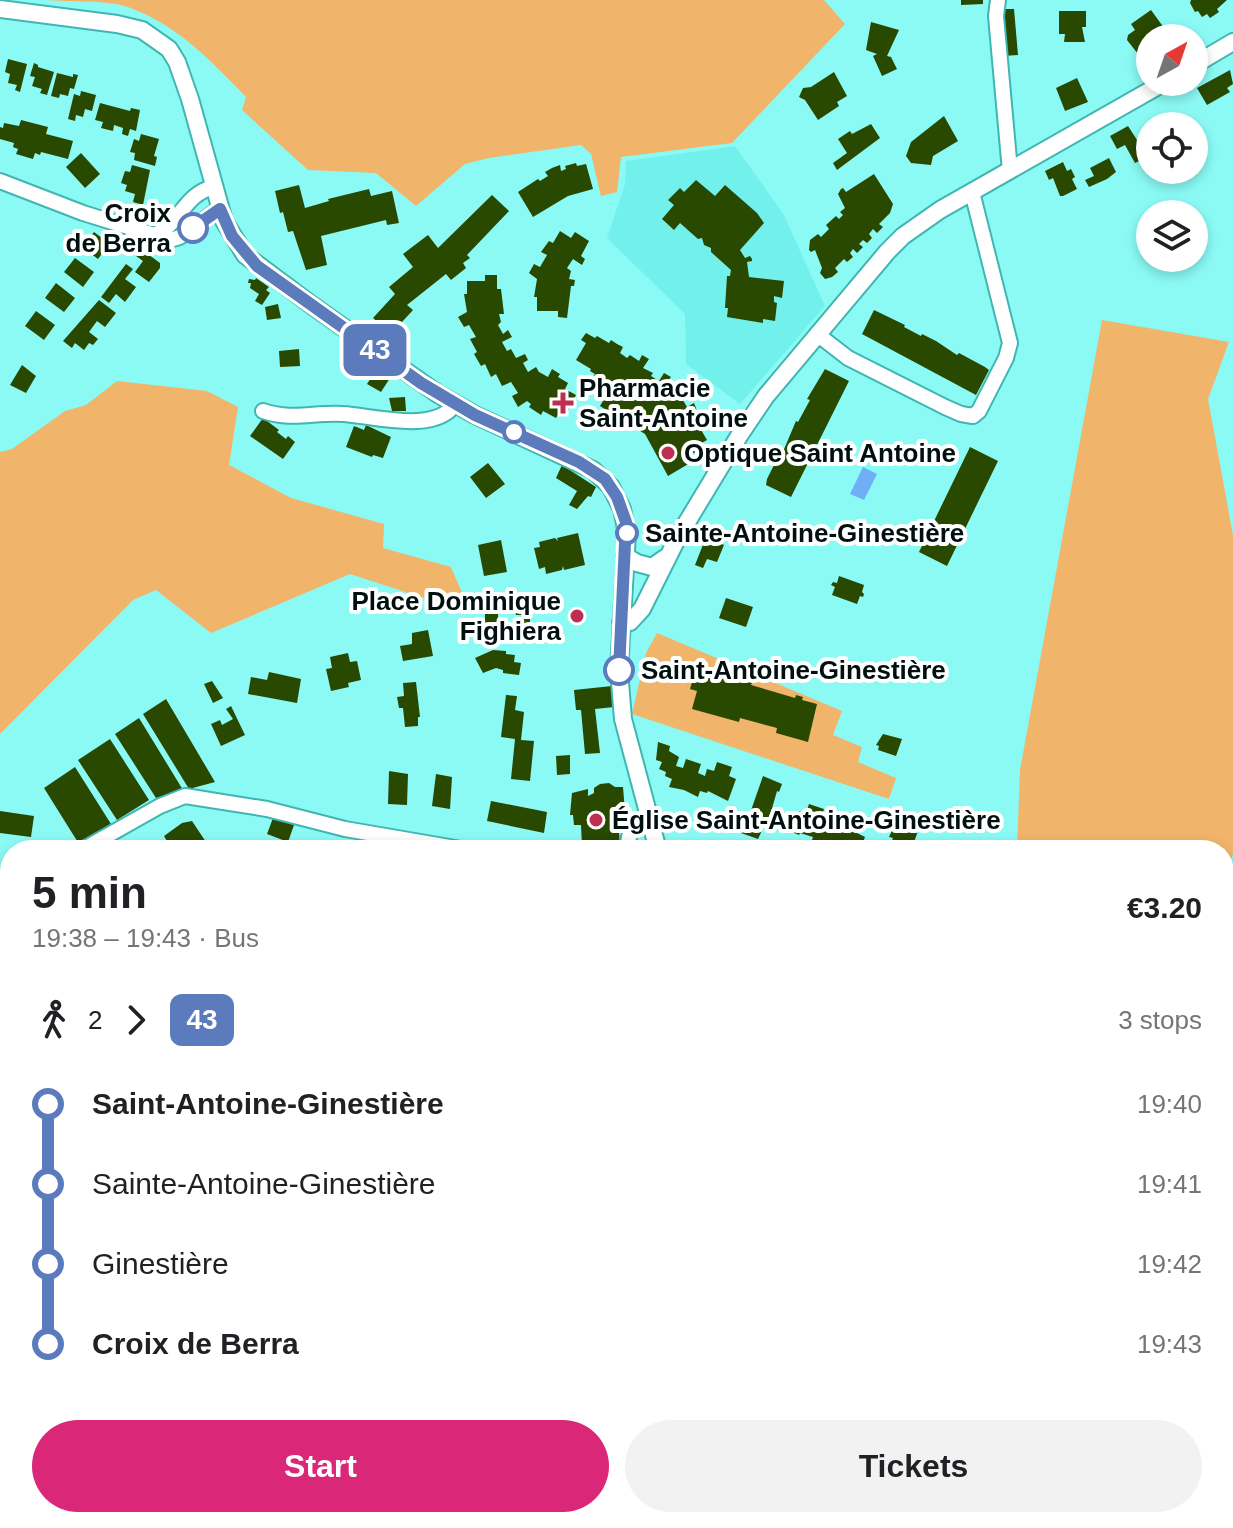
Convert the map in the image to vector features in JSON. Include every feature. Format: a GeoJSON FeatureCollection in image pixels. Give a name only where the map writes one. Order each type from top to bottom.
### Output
{"type":"FeatureCollection","features":[{"type":"Feature","properties":{"kind":"street"},"geometry":{"type":"LineString","coordinates":[[998,0],[996,16],[1010,171]]}},
{"type":"Feature","properties":{"kind":"street"},"geometry":{"type":"LineString","coordinates":[[0,9],[117,24],[142,30],[169,49],[190,99],[220,209],[232,236],[257,266],[455,404],[579,462],[605,479],[617,497],[626,522],[619,670],[623,719],[655,840]]}},
{"type":"Feature","properties":{"kind":"street"},"geometry":{"type":"LineString","coordinates":[[1208,57],[1233,42]]}},
{"type":"Feature","properties":{"kind":"street"},"geometry":{"type":"LineString","coordinates":[[621,622],[636,617],[666,557],[739,436],[776,383],[903,236],[972,192],[1141,96]]}},
{"type":"Feature","properties":{"kind":"street"},"geometry":{"type":"LineString","coordinates":[[0,181],[164,241],[175,241],[220,209]]}},
{"type":"Feature","properties":{"kind":"street"},"geometry":{"type":"LineString","coordinates":[[154,235],[167,229],[178,212],[198,193],[213,187]]}},
{"type":"Feature","properties":{"kind":"street"},"geometry":{"type":"LineString","coordinates":[[817,334],[848,358],[945,407],[973,416],[979,411],[1006,358],[1010,343],[972,192]]}},
{"type":"Feature","properties":{"kind":"street"},"geometry":{"type":"LineString","coordinates":[[263,411],[283,418],[341,414],[427,421],[449,413],[455,404]]}},
{"type":"Feature","properties":{"kind":"street"},"geometry":{"type":"LineString","coordinates":[[625,556],[652,567],[666,557]]}},
{"type":"Feature","properties":{"kind":"street"},"geometry":{"type":"LineString","coordinates":[[622,599],[640,594],[654,583]]}},
{"type":"Feature","properties":{"kind":"street"},"geometry":{"type":"LineString","coordinates":[[100,840],[160,806],[185,796],[267,809],[345,829],[409,840]]}},
{"type":"Feature","properties":{"kind":"street"},"geometry":{"type":"LineString","coordinates":[[630,840],[635,824],[648,819]]}},
{"type":"Feature","properties":{"kind":"shaded area"},"geometry":{"type":"Polygon","coordinates":[[[46,0],[824,0],[845,24],[732,143],[621,157],[617,192],[601,196],[591,154],[581,145],[465,164],[416,206],[376,173],[308,170],[242,110],[246,97],[219,69],[190,43],[157,20],[121,5],[46,0]]]}},
{"type":"Feature","properties":{"kind":"shaded area"},"geometry":{"type":"Polygon","coordinates":[[[735,146],[784,215],[825,306],[740,404],[686,364],[685,314],[607,238],[625,184],[626,161],[735,146]]]}},
{"type":"Feature","properties":{"kind":"shaded area"},"geometry":{"type":"Polygon","coordinates":[[[1102,320],[1229,342],[1208,399],[1233,535],[1233,840],[1017,840],[1020,770],[1102,320]]]}},
{"type":"Feature","properties":{"kind":"shaded area"},"geometry":{"type":"Polygon","coordinates":[[[117,381],[207,391],[238,407],[229,465],[291,498],[384,524],[383,548],[451,567],[465,600],[445,605],[350,574],[211,633],[156,590],[133,600],[0,734],[0,452],[12,449],[65,411],[86,405],[117,381]]]}},
{"type":"Feature","properties":{"kind":"shaded area"},"geometry":{"type":"Polygon","coordinates":[[[863,467],[877,474],[864,500],[850,494],[863,467]]]}},
{"type":"Feature","properties":{"kind":"shaded area"},"geometry":{"type":"Polygon","coordinates":[[[657,633],[842,711],[833,735],[862,747],[858,762],[896,778],[889,799],[632,714],[646,653],[657,633]]]}},
{"type":"Feature","properties":{"kind":"building"},"geometry":{"type":"Polygon","coordinates":[[[961,0],[983,0],[983,4],[961,5],[961,0]]]}},
{"type":"Feature","properties":{"kind":"building"},"geometry":{"type":"Polygon","coordinates":[[[1191,0],[1227,0],[1217,9],[1219,12],[1210,18],[1207,14],[1202,17],[1198,11],[1195,12],[1191,0]]]}},
{"type":"Feature","properties":{"kind":"building"},"geometry":{"type":"Polygon","coordinates":[[[1001,9],[1014,9],[1018,55],[1002,56],[1001,9]]]}},
{"type":"Feature","properties":{"kind":"building"},"geometry":{"type":"Polygon","coordinates":[[[1151,10],[1161,24],[1136,24],[1136,51],[1127,40],[1135,30],[1131,24],[1151,10]]]}},
{"type":"Feature","properties":{"kind":"building"},"geometry":{"type":"Polygon","coordinates":[[[1059,11],[1086,11],[1086,27],[1082,27],[1085,42],[1064,42],[1065,34],[1059,34],[1059,11]]]}},
{"type":"Feature","properties":{"kind":"building"},"geometry":{"type":"Polygon","coordinates":[[[871,22],[899,30],[887,56],[891,57],[897,69],[882,76],[873,56],[877,54],[866,50],[871,22]]]}},
{"type":"Feature","properties":{"kind":"building"},"geometry":{"type":"Polygon","coordinates":[[[8,59],[27,64],[20,92],[15,90],[17,85],[8,83],[10,74],[5,72],[8,59]]]}},
{"type":"Feature","properties":{"kind":"building"},"geometry":{"type":"Polygon","coordinates":[[[34,63],[54,72],[47,95],[40,93],[42,89],[32,86],[35,77],[30,76],[34,63]]]}},
{"type":"Feature","properties":{"kind":"building"},"geometry":{"type":"Polygon","coordinates":[[[1230,70],[1233,84],[1227,88],[1230,92],[1207,105],[1202,96],[1208,96],[1208,82],[1230,70]]]}},
{"type":"Feature","properties":{"kind":"building"},"geometry":{"type":"Polygon","coordinates":[[[834,72],[847,96],[837,102],[839,106],[818,120],[805,100],[799,97],[803,88],[811,87],[834,72]]]}},
{"type":"Feature","properties":{"kind":"building"},"geometry":{"type":"Polygon","coordinates":[[[57,73],[73,77],[73,74],[78,75],[74,89],[70,88],[68,96],[51,96],[57,73]]]}},
{"type":"Feature","properties":{"kind":"building"},"geometry":{"type":"Polygon","coordinates":[[[1077,78],[1088,102],[1065,111],[1056,88],[1077,78]]]}},
{"type":"Feature","properties":{"kind":"building"},"geometry":{"type":"Polygon","coordinates":[[[81,91],[96,95],[92,111],[85,109],[83,117],[76,115],[75,121],[68,119],[74,94],[80,96],[81,91]]]}},
{"type":"Feature","properties":{"kind":"building"},"geometry":{"type":"Polygon","coordinates":[[[100,103],[130,111],[131,108],[140,110],[136,131],[130,129],[128,136],[122,134],[123,128],[114,125],[113,131],[101,128],[103,122],[95,120],[100,103]]]}},
{"type":"Feature","properties":{"kind":"building"},"geometry":{"type":"Polygon","coordinates":[[[944,116],[958,141],[933,156],[931,165],[911,163],[906,156],[911,142],[944,116]]]}},
{"type":"Feature","properties":{"kind":"building"},"geometry":{"type":"Polygon","coordinates":[[[21,120],[48,127],[46,134],[73,141],[68,159],[41,152],[40,155],[35,153],[33,159],[16,154],[18,149],[13,147],[14,143],[0,139],[0,127],[3,128],[4,123],[19,126],[21,120]]]}},
{"type":"Feature","properties":{"kind":"building"},"geometry":{"type":"Polygon","coordinates":[[[871,124],[880,138],[837,170],[833,163],[847,153],[838,139],[871,124]]]}},
{"type":"Feature","properties":{"kind":"building"},"geometry":{"type":"Polygon","coordinates":[[[1128,126],[1136,138],[1136,163],[1125,145],[1117,149],[1110,136],[1128,126]]]}},
{"type":"Feature","properties":{"kind":"building"},"geometry":{"type":"Polygon","coordinates":[[[141,134],[159,139],[154,156],[157,157],[155,166],[134,160],[135,153],[130,152],[134,139],[139,141],[141,134]]]}},
{"type":"Feature","properties":{"kind":"building"},"geometry":{"type":"Polygon","coordinates":[[[81,153],[100,174],[85,188],[66,167],[81,153]]]}},
{"type":"Feature","properties":{"kind":"building"},"geometry":{"type":"Polygon","coordinates":[[[1109,158],[1116,172],[1089,187],[1085,180],[1094,176],[1090,168],[1109,158]]]}},
{"type":"Feature","properties":{"kind":"building"},"geometry":{"type":"Polygon","coordinates":[[[1063,162],[1067,171],[1071,169],[1077,189],[1060,196],[1053,178],[1049,180],[1045,171],[1063,162]]]}},
{"type":"Feature","properties":{"kind":"building"},"geometry":{"type":"Polygon","coordinates":[[[576,163],[577,166],[586,164],[593,189],[568,196],[533,217],[518,192],[548,176],[545,172],[552,168],[560,165],[561,171],[566,169],[565,166],[576,163]]]}},
{"type":"Feature","properties":{"kind":"building"},"geometry":{"type":"Polygon","coordinates":[[[132,165],[150,170],[143,205],[133,202],[135,194],[125,191],[127,185],[121,183],[125,171],[130,172],[132,165]]]}},
{"type":"Feature","properties":{"kind":"building"},"geometry":{"type":"Polygon","coordinates":[[[874,174],[893,204],[890,213],[879,224],[883,227],[877,233],[873,229],[869,234],[872,238],[867,243],[863,240],[859,244],[863,247],[857,253],[853,249],[850,253],[853,257],[847,262],[844,259],[835,268],[838,272],[825,279],[820,273],[822,268],[815,250],[809,250],[810,240],[818,234],[821,237],[829,229],[826,225],[836,216],[839,219],[843,215],[840,212],[845,208],[838,194],[841,189],[846,192],[874,174]]]}},
{"type":"Feature","properties":{"kind":"building"},"geometry":{"type":"Polygon","coordinates":[[[696,180],[715,196],[725,185],[764,223],[740,250],[745,258],[750,256],[752,259],[747,262],[749,277],[784,281],[782,298],[774,296],[777,303],[775,321],[763,319],[763,323],[727,317],[727,276],[730,276],[731,270],[711,252],[711,248],[704,245],[702,238],[698,239],[680,223],[674,230],[662,219],[674,205],[668,200],[680,188],[684,192],[696,180]]]}},
{"type":"Feature","properties":{"kind":"building"},"geometry":{"type":"Polygon","coordinates":[[[299,185],[305,208],[369,189],[371,196],[392,191],[399,223],[387,225],[386,220],[321,236],[327,265],[306,270],[293,231],[288,232],[283,212],[280,213],[275,191],[299,185]]]}},
{"type":"Feature","properties":{"kind":"building"},"geometry":{"type":"Polygon","coordinates":[[[492,195],[509,211],[467,255],[470,258],[463,263],[466,268],[451,280],[446,274],[407,305],[413,310],[391,334],[373,318],[395,294],[389,287],[413,267],[403,254],[428,235],[438,248],[492,195]]]}},
{"type":"Feature","properties":{"kind":"building"},"geometry":{"type":"Polygon","coordinates":[[[560,231],[571,238],[575,232],[589,241],[581,256],[585,259],[582,265],[573,259],[567,268],[571,271],[569,279],[575,280],[574,286],[571,286],[567,318],[558,317],[558,311],[537,311],[537,297],[534,297],[537,279],[529,273],[534,264],[540,267],[547,255],[541,252],[549,241],[553,243],[560,231]]]}},
{"type":"Feature","properties":{"kind":"building"},"geometry":{"type":"Polygon","coordinates":[[[94,232],[113,246],[98,259],[82,247],[94,232]]]}},
{"type":"Feature","properties":{"kind":"building"},"geometry":{"type":"Polygon","coordinates":[[[141,249],[160,263],[160,268],[149,282],[135,272],[143,261],[136,256],[141,249]]]}},
{"type":"Feature","properties":{"kind":"building"},"geometry":{"type":"Polygon","coordinates":[[[75,258],[94,272],[83,287],[64,272],[75,258]]]}},
{"type":"Feature","properties":{"kind":"building"},"geometry":{"type":"Polygon","coordinates":[[[126,264],[133,269],[125,279],[136,287],[125,302],[116,294],[109,303],[101,297],[126,264]]]}},
{"type":"Feature","properties":{"kind":"building"},"geometry":{"type":"Polygon","coordinates":[[[485,275],[497,275],[497,289],[501,289],[504,314],[499,314],[501,322],[498,325],[503,334],[508,330],[512,337],[502,342],[507,351],[511,349],[516,358],[525,354],[528,360],[523,363],[528,372],[536,367],[548,377],[552,369],[560,374],[558,377],[568,383],[565,389],[576,395],[565,416],[559,413],[556,418],[543,411],[541,415],[529,407],[531,404],[527,401],[518,407],[512,396],[518,393],[511,382],[502,386],[496,374],[491,377],[485,364],[481,366],[474,354],[477,352],[470,339],[476,337],[469,325],[464,327],[458,317],[467,312],[464,294],[467,294],[467,281],[485,281],[485,275]]]}},
{"type":"Feature","properties":{"kind":"building"},"geometry":{"type":"Polygon","coordinates":[[[256,278],[269,287],[266,290],[270,293],[262,305],[255,301],[259,294],[248,283],[249,279],[256,278]]]}},
{"type":"Feature","properties":{"kind":"building"},"geometry":{"type":"Polygon","coordinates":[[[56,283],[75,298],[64,312],[45,298],[56,283]]]}},
{"type":"Feature","properties":{"kind":"building"},"geometry":{"type":"Polygon","coordinates":[[[99,300],[116,313],[105,327],[97,321],[89,332],[98,339],[93,345],[89,343],[84,350],[75,343],[72,348],[63,341],[99,300]]]}},
{"type":"Feature","properties":{"kind":"building"},"geometry":{"type":"Polygon","coordinates":[[[278,304],[281,318],[267,320],[265,307],[278,304]]]}},
{"type":"Feature","properties":{"kind":"building"},"geometry":{"type":"Polygon","coordinates":[[[874,310],[989,370],[976,395],[862,334],[874,310]]]}},
{"type":"Feature","properties":{"kind":"building"},"geometry":{"type":"Polygon","coordinates":[[[36,311],[55,325],[44,340],[25,326],[36,311]]]}},
{"type":"Feature","properties":{"kind":"building"},"geometry":{"type":"Polygon","coordinates":[[[586,333],[623,347],[620,353],[627,358],[630,355],[639,361],[642,355],[649,359],[643,368],[653,373],[651,376],[659,381],[664,373],[671,377],[667,382],[674,386],[674,391],[687,407],[694,403],[703,426],[700,428],[707,440],[700,444],[702,448],[687,457],[690,463],[668,476],[645,434],[600,406],[613,384],[593,377],[595,374],[591,369],[576,360],[586,343],[581,340],[586,333]]]}},
{"type":"Feature","properties":{"kind":"building"},"geometry":{"type":"Polygon","coordinates":[[[299,349],[300,366],[280,367],[279,351],[299,349]]]}},
{"type":"Feature","properties":{"kind":"building"},"geometry":{"type":"Polygon","coordinates":[[[22,365],[36,376],[26,393],[10,385],[22,365]]]}},
{"type":"Feature","properties":{"kind":"building"},"geometry":{"type":"Polygon","coordinates":[[[825,369],[849,381],[791,497],[766,485],[767,479],[825,369]]]}},
{"type":"Feature","properties":{"kind":"building"},"geometry":{"type":"Polygon","coordinates":[[[376,370],[390,378],[381,392],[367,384],[376,370]]]}},
{"type":"Feature","properties":{"kind":"building"},"geometry":{"type":"Polygon","coordinates":[[[405,397],[406,411],[392,411],[389,398],[405,397]]]}},
{"type":"Feature","properties":{"kind":"building"},"geometry":{"type":"Polygon","coordinates":[[[263,418],[286,439],[288,436],[295,442],[283,459],[250,436],[263,418]]]}},
{"type":"Feature","properties":{"kind":"building"},"geometry":{"type":"Polygon","coordinates":[[[366,425],[391,437],[383,458],[346,447],[354,426],[364,430],[366,425]]]}},
{"type":"Feature","properties":{"kind":"building"},"geometry":{"type":"Polygon","coordinates":[[[970,447],[998,461],[947,566],[919,552],[970,447]]]}},
{"type":"Feature","properties":{"kind":"building"},"geometry":{"type":"Polygon","coordinates":[[[488,463],[505,484],[486,498],[470,477],[488,463]]]}},
{"type":"Feature","properties":{"kind":"building"},"geometry":{"type":"Polygon","coordinates":[[[562,465],[596,487],[591,497],[588,496],[577,509],[569,505],[577,491],[556,478],[562,465]]]}},
{"type":"Feature","properties":{"kind":"building"},"geometry":{"type":"Polygon","coordinates":[[[578,533],[585,565],[564,570],[563,566],[562,570],[546,574],[545,567],[539,569],[534,548],[540,547],[539,542],[555,538],[558,541],[557,538],[578,533]]]}},
{"type":"Feature","properties":{"kind":"building"},"geometry":{"type":"Polygon","coordinates":[[[706,537],[724,545],[717,562],[707,559],[703,568],[695,565],[706,537]]]}},
{"type":"Feature","properties":{"kind":"building"},"geometry":{"type":"Polygon","coordinates":[[[501,540],[507,572],[484,576],[478,545],[501,540]]]}},
{"type":"Feature","properties":{"kind":"building"},"geometry":{"type":"Polygon","coordinates":[[[839,576],[864,585],[863,597],[860,596],[857,604],[832,595],[835,587],[831,585],[837,583],[839,576]]]}},
{"type":"Feature","properties":{"kind":"building"},"geometry":{"type":"Polygon","coordinates":[[[726,598],[753,607],[746,627],[719,618],[726,598]]]}},
{"type":"Feature","properties":{"kind":"building"},"geometry":{"type":"Polygon","coordinates":[[[529,606],[529,615],[516,615],[515,608],[529,606]]]}},
{"type":"Feature","properties":{"kind":"building"},"geometry":{"type":"Polygon","coordinates":[[[498,609],[498,627],[485,628],[485,610],[498,609]]]}},
{"type":"Feature","properties":{"kind":"building"},"geometry":{"type":"Polygon","coordinates":[[[530,617],[530,626],[515,627],[516,618],[530,617]]]}},
{"type":"Feature","properties":{"kind":"building"},"geometry":{"type":"Polygon","coordinates":[[[428,630],[433,656],[403,661],[400,646],[412,644],[412,633],[428,630]]]}},
{"type":"Feature","properties":{"kind":"building"},"geometry":{"type":"Polygon","coordinates":[[[493,650],[515,655],[514,662],[521,663],[519,675],[503,673],[503,670],[496,668],[483,673],[475,658],[493,650]]]}},
{"type":"Feature","properties":{"kind":"building"},"geometry":{"type":"Polygon","coordinates":[[[348,653],[350,662],[357,661],[361,680],[348,683],[349,687],[331,691],[326,669],[332,668],[330,657],[348,653]]]}},
{"type":"Feature","properties":{"kind":"building"},"geometry":{"type":"Polygon","coordinates":[[[269,672],[301,679],[297,703],[248,694],[251,677],[267,680],[269,672]]]}},
{"type":"Feature","properties":{"kind":"building"},"geometry":{"type":"Polygon","coordinates":[[[695,672],[714,677],[724,675],[795,698],[796,695],[803,697],[802,700],[817,704],[808,742],[776,733],[777,728],[740,718],[739,722],[692,709],[697,691],[690,689],[695,672]]]}},
{"type":"Feature","properties":{"kind":"building"},"geometry":{"type":"Polygon","coordinates":[[[212,681],[223,698],[213,703],[204,684],[212,681]]]}},
{"type":"Feature","properties":{"kind":"building"},"geometry":{"type":"Polygon","coordinates":[[[416,682],[420,717],[418,726],[405,727],[403,708],[399,708],[397,697],[404,696],[403,683],[416,682]]]}},
{"type":"Feature","properties":{"kind":"building"},"geometry":{"type":"Polygon","coordinates":[[[612,686],[614,707],[595,709],[600,753],[585,754],[581,710],[576,710],[574,690],[612,686]]]}},
{"type":"Feature","properties":{"kind":"building"},"geometry":{"type":"Polygon","coordinates":[[[506,695],[517,696],[515,710],[524,712],[521,740],[534,741],[530,781],[511,779],[515,739],[501,737],[506,695]]]}},
{"type":"Feature","properties":{"kind":"building"},"geometry":{"type":"Polygon","coordinates":[[[166,699],[215,782],[189,789],[143,714],[166,699]]]}},
{"type":"Feature","properties":{"kind":"building"},"geometry":{"type":"Polygon","coordinates":[[[231,706],[245,735],[221,746],[211,724],[220,720],[222,725],[233,719],[226,709],[231,706]]]}},
{"type":"Feature","properties":{"kind":"building"},"geometry":{"type":"Polygon","coordinates":[[[139,718],[183,790],[156,798],[115,734],[139,718]]]}},
{"type":"Feature","properties":{"kind":"building"},"geometry":{"type":"Polygon","coordinates":[[[883,734],[902,739],[896,756],[878,750],[879,746],[876,745],[883,734]]]}},
{"type":"Feature","properties":{"kind":"building"},"geometry":{"type":"Polygon","coordinates":[[[110,739],[149,800],[117,820],[78,760],[110,739]]]}},
{"type":"Feature","properties":{"kind":"building"},"geometry":{"type":"Polygon","coordinates":[[[658,742],[670,746],[669,751],[679,757],[676,766],[683,768],[686,759],[701,764],[698,773],[705,776],[707,769],[714,771],[717,762],[732,767],[729,776],[736,779],[728,801],[708,791],[700,791],[698,797],[669,787],[672,779],[659,769],[662,762],[656,760],[658,742]]]}},
{"type":"Feature","properties":{"kind":"building"},"geometry":{"type":"Polygon","coordinates":[[[570,755],[570,774],[557,775],[556,756],[570,755]]]}},
{"type":"Feature","properties":{"kind":"building"},"geometry":{"type":"Polygon","coordinates":[[[75,767],[111,824],[85,840],[76,840],[44,788],[75,767]]]}},
{"type":"Feature","properties":{"kind":"building"},"geometry":{"type":"Polygon","coordinates":[[[389,771],[408,774],[407,805],[388,804],[389,771]]]}},
{"type":"Feature","properties":{"kind":"building"},"geometry":{"type":"Polygon","coordinates":[[[436,774],[452,777],[450,809],[432,806],[436,774]]]}},
{"type":"Feature","properties":{"kind":"building"},"geometry":{"type":"Polygon","coordinates":[[[763,776],[782,784],[758,839],[741,833],[743,826],[740,825],[744,817],[748,819],[763,776]]]}},
{"type":"Feature","properties":{"kind":"building","name":"Église Saint-Antoine-Ginestière"},"geometry":{"type":"Polygon","coordinates":[[[600,784],[623,787],[625,812],[618,812],[620,840],[582,840],[581,825],[574,825],[573,815],[570,815],[572,793],[588,789],[588,796],[600,784]]]}},
{"type":"Feature","properties":{"kind":"building"},"geometry":{"type":"Polygon","coordinates":[[[491,801],[547,812],[544,833],[487,821],[491,801]]]}},
{"type":"Feature","properties":{"kind":"building"},"geometry":{"type":"Polygon","coordinates":[[[809,804],[824,809],[821,818],[834,823],[838,814],[852,819],[849,829],[865,837],[864,840],[812,840],[813,837],[792,832],[799,811],[806,813],[809,804]]]}},
{"type":"Feature","properties":{"kind":"building"},"geometry":{"type":"Polygon","coordinates":[[[0,811],[34,816],[31,837],[0,833],[0,811]]]}},
{"type":"Feature","properties":{"kind":"building"},"geometry":{"type":"Polygon","coordinates":[[[893,816],[905,820],[903,826],[918,831],[915,840],[892,840],[889,837],[895,824],[890,823],[893,816]]]}},
{"type":"Feature","properties":{"kind":"building"},"geometry":{"type":"Polygon","coordinates":[[[273,818],[294,825],[289,840],[267,834],[273,818]]]}},
{"type":"Feature","properties":{"kind":"building"},"geometry":{"type":"Polygon","coordinates":[[[192,821],[205,840],[166,840],[164,836],[182,823],[192,821]]]}},
{"type":"Feature","properties":{"kind":"bus line","name":"43"},"geometry":{"type":"LineString","coordinates":[[193,228],[220,209],[232,236],[257,266],[421,383],[475,415],[579,462],[605,479],[622,509],[627,533],[619,670]]}},
{"type":"Feature","properties":{"kind":"place","name":"Croix de Berra"},"geometry":{"type":"Point","coordinates":[193,228]}},
{"type":"Feature","properties":{"kind":"place","name":"Pharmacie Saint-Antoine"},"geometry":{"type":"Point","coordinates":[563,403]}},
{"type":"Feature","properties":{"kind":"place","name":"Optique Saint Antoine"},"geometry":{"type":"Point","coordinates":[668,453]}},
{"type":"Feature","properties":{"kind":"place","name":"Sainte-Antoine-Ginestière"},"geometry":{"type":"Point","coordinates":[627,533]}},
{"type":"Feature","properties":{"kind":"place","name":"Place Dominique Fighiera"},"geometry":{"type":"Point","coordinates":[577,616]}},
{"type":"Feature","properties":{"kind":"place","name":"Saint-Antoine-Ginestière"},"geometry":{"type":"Point","coordinates":[619,670]}},
{"type":"Feature","properties":{"kind":"place","name":"Église Saint-Antoine-Ginestière"},"geometry":{"type":"Point","coordinates":[596,820]}}]}
